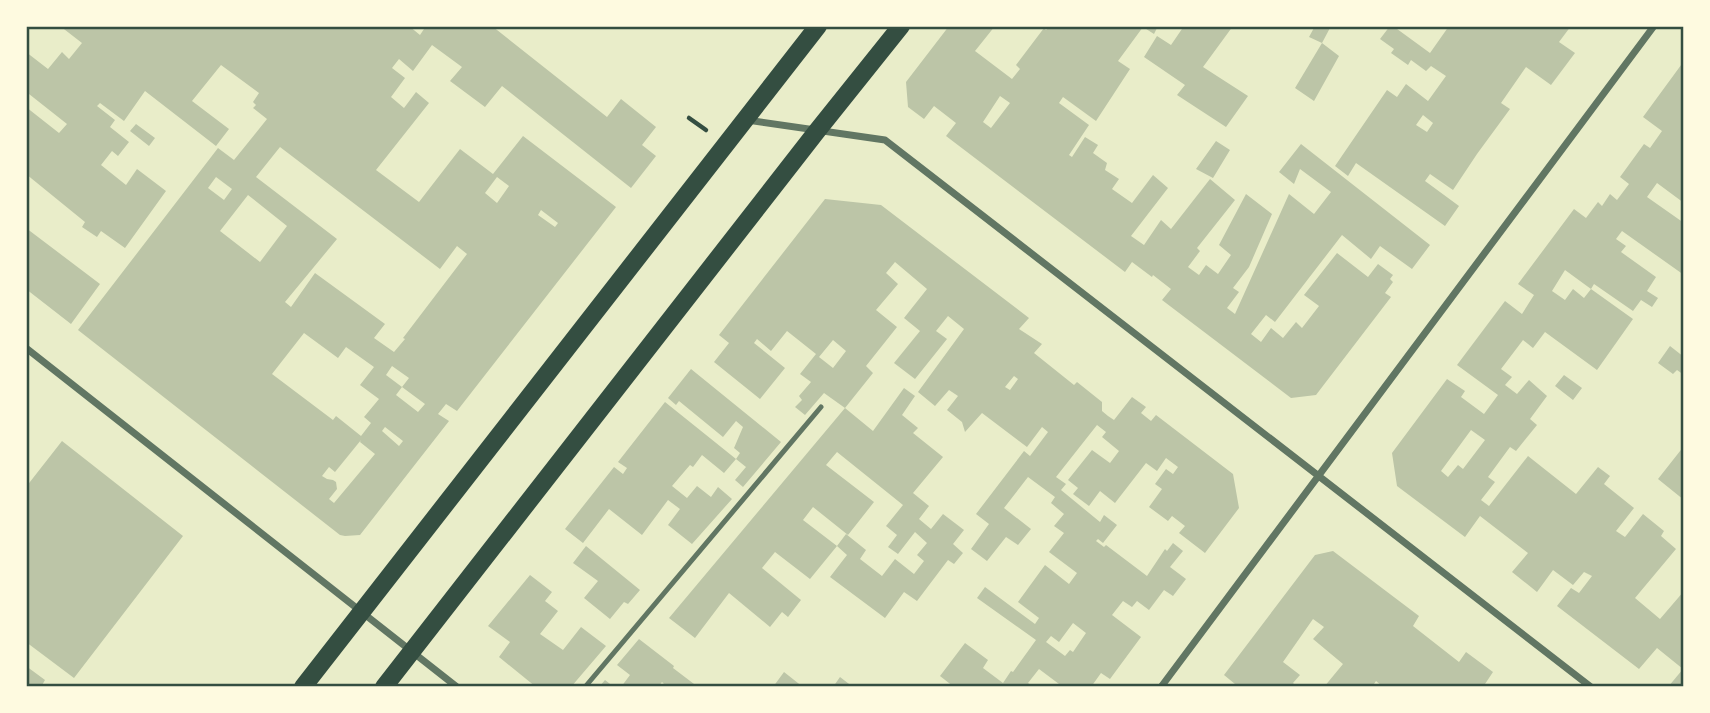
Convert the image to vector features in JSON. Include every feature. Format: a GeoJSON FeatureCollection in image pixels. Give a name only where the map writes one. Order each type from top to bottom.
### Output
{"type":"FeatureCollection","features":[{"type":"Feature","properties":{"kind":"main road"},"geometry":{"type":"LineString","coordinates":[[303,687],[818,26]]}},
{"type":"Feature","properties":{"kind":"main road"},"geometry":{"type":"LineString","coordinates":[[384,687],[901,26]]}},
{"type":"Feature","properties":{"kind":"street"},"geometry":{"type":"LineString","coordinates":[[1161,687],[1654,26]]}},
{"type":"Feature","properties":{"kind":"street"},"geometry":{"type":"LineString","coordinates":[[745,120],[885,140],[1591,687]]}},
{"type":"Feature","properties":{"kind":"street"},"geometry":{"type":"LineString","coordinates":[[26,348],[457,687]]}},
{"type":"Feature","properties":{"kind":"lane"},"geometry":{"type":"LineString","coordinates":[[585,687],[821,407]]}},
{"type":"Feature","properties":{"kind":"building"},"geometry":{"type":"Polygon","coordinates":[[[60,26],[409,26],[420,35],[426,26],[492,26],[607,117],[621,99],[656,127],[642,145],[656,156],[631,188],[502,86],[485,107],[450,81],[462,67],[432,45],[413,71],[399,59],[392,68],[405,78],[391,97],[404,108],[416,92],[429,103],[376,170],[419,202],[460,149],[493,174],[523,136],[616,207],[457,411],[446,404],[438,414],[449,421],[360,535],[345,536],[340,535],[78,330],[218,148],[234,160],[267,119],[253,108],[256,105],[253,102],[259,93],[221,65],[192,101],[229,129],[216,146],[145,91],[124,121],[100,103],[97,106],[115,120],[110,127],[129,142],[118,156],[112,151],[101,165],[126,185],[137,169],[166,191],[125,248],[101,231],[97,237],[82,227],[85,222],[26,174],[26,107],[59,133],[67,124],[29,94],[26,97],[26,52],[48,69],[62,52],[69,59],[82,43],[60,26]],[[280,147],[256,177],[337,239],[285,302],[291,307],[315,273],[385,324],[374,338],[394,352],[467,254],[457,246],[440,269],[280,147]],[[216,177],[208,188],[224,200],[232,189],[216,177]],[[497,177],[485,193],[497,203],[509,186],[497,177]],[[248,195],[220,231],[260,262],[287,226],[248,195]],[[541,210],[538,215],[555,227],[558,223],[541,210]],[[304,333],[272,374],[333,420],[336,416],[361,436],[371,423],[364,417],[379,399],[360,385],[374,367],[346,347],[338,358],[304,333]],[[392,366],[386,375],[402,387],[409,378],[392,366]],[[402,387],[396,395],[418,412],[425,404],[402,387]],[[385,427],[382,431],[399,446],[403,441],[385,427]],[[361,440],[335,472],[329,467],[322,476],[336,482],[337,489],[329,499],[334,503],[375,454],[360,442],[361,440]]]}},
{"type":"Feature","properties":{"kind":"building"},"geometry":{"type":"Polygon","coordinates":[[[949,26],[995,26],[975,51],[1012,79],[1020,69],[1016,65],[1044,28],[1158,26],[1154,34],[1143,27],[1118,61],[1130,69],[1096,121],[1063,97],[1059,103],[1089,125],[1069,155],[1072,157],[1085,137],[1098,145],[1093,153],[1107,163],[1105,170],[1119,179],[1112,189],[1132,203],[1153,175],[1168,188],[1131,236],[1144,245],[1161,220],[1171,229],[1210,179],[1235,200],[1197,248],[1200,251],[1188,267],[1199,275],[1206,265],[1218,274],[1231,255],[1219,245],[1246,194],[1272,214],[1249,267],[1233,288],[1239,292],[1227,308],[1235,314],[1289,194],[1314,214],[1331,192],[1300,169],[1294,184],[1279,172],[1301,144],[1430,245],[1412,269],[1380,246],[1371,259],[1342,235],[1275,322],[1266,315],[1251,334],[1261,342],[1271,328],[1283,338],[1296,322],[1302,328],[1319,306],[1304,295],[1337,253],[1368,277],[1378,264],[1393,275],[1390,279],[1393,282],[1385,293],[1391,297],[1316,395],[1291,398],[1162,300],[1171,289],[1153,275],[1152,277],[1132,262],[1125,272],[946,136],[956,123],[934,106],[924,119],[908,107],[906,82],[949,26]],[[1000,96],[983,122],[991,128],[1010,103],[1000,96]]]}},
{"type":"Feature","properties":{"kind":"building"},"geometry":{"type":"Polygon","coordinates":[[[1184,26],[1233,26],[1203,67],[1248,96],[1226,127],[1177,95],[1185,85],[1144,57],[1157,36],[1171,45],[1184,26]]]}},
{"type":"Feature","properties":{"kind":"building"},"geometry":{"type":"Polygon","coordinates":[[[1315,26],[1331,26],[1322,43],[1309,37],[1315,26]]]}},
{"type":"Feature","properties":{"kind":"building"},"geometry":{"type":"Polygon","coordinates":[[[1390,26],[1393,26],[1430,53],[1449,26],[1571,26],[1559,42],[1575,53],[1551,85],[1526,67],[1501,103],[1510,109],[1453,190],[1430,174],[1425,181],[1459,206],[1445,226],[1356,163],[1348,176],[1335,166],[1387,90],[1397,97],[1406,84],[1428,101],[1446,76],[1431,66],[1426,71],[1411,60],[1408,65],[1391,53],[1394,49],[1380,39],[1390,26]],[[1423,115],[1416,125],[1427,132],[1433,123],[1423,115]]]}},
{"type":"Feature","properties":{"kind":"building"},"geometry":{"type":"Polygon","coordinates":[[[1322,43],[1339,56],[1314,101],[1295,88],[1322,43]]]}},
{"type":"Feature","properties":{"kind":"building"},"geometry":{"type":"Polygon","coordinates":[[[1684,61],[1684,203],[1657,183],[1647,197],[1684,223],[1681,237],[1684,239],[1684,275],[1622,231],[1616,239],[1626,246],[1621,252],[1656,277],[1647,291],[1658,298],[1652,307],[1641,300],[1633,311],[1594,284],[1591,289],[1633,319],[1597,370],[1545,332],[1533,348],[1523,340],[1501,369],[1512,377],[1505,385],[1517,394],[1529,380],[1547,396],[1530,419],[1537,425],[1516,451],[1510,447],[1488,477],[1495,482],[1481,500],[1489,506],[1528,456],[1576,494],[1598,467],[1610,476],[1604,484],[1634,508],[1616,531],[1625,537],[1643,514],[1664,531],[1661,536],[1676,549],[1635,598],[1660,619],[1684,591],[1684,687],[1668,687],[1683,669],[1657,648],[1639,669],[1557,606],[1571,588],[1579,593],[1592,576],[1584,572],[1573,585],[1553,570],[1537,592],[1512,572],[1528,553],[1480,516],[1465,537],[1397,486],[1392,453],[1447,379],[1465,391],[1461,397],[1484,414],[1498,395],[1457,365],[1505,301],[1522,314],[1534,295],[1518,284],[1574,209],[1586,218],[1598,202],[1602,206],[1610,194],[1617,200],[1629,184],[1620,177],[1644,144],[1650,148],[1662,131],[1643,117],[1684,61]],[[1565,270],[1552,291],[1565,300],[1573,289],[1584,298],[1591,289],[1565,270]],[[1471,430],[1441,471],[1448,477],[1458,465],[1463,469],[1485,440],[1471,430]]]}},
{"type":"Feature","properties":{"kind":"building"},"geometry":{"type":"Polygon","coordinates":[[[136,124],[155,138],[149,146],[130,131],[136,124]]]}},
{"type":"Feature","properties":{"kind":"building"},"geometry":{"type":"Polygon","coordinates":[[[1216,141],[1230,150],[1213,178],[1196,169],[1216,141]]]}},
{"type":"Feature","properties":{"kind":"building"},"geometry":{"type":"Polygon","coordinates":[[[825,199],[881,205],[1029,318],[1019,329],[1042,344],[1034,353],[1074,385],[1077,382],[1102,402],[1102,411],[1108,416],[1114,420],[1132,397],[1146,407],[1141,413],[1151,421],[1156,415],[1233,474],[1239,508],[1205,553],[1179,533],[1185,526],[1172,516],[1168,521],[1149,507],[1162,489],[1155,484],[1166,469],[1173,474],[1178,467],[1166,458],[1157,471],[1146,463],[1115,503],[1100,491],[1089,506],[1073,494],[1078,488],[1068,480],[1092,450],[1110,463],[1119,451],[1102,437],[1106,432],[1097,425],[1056,477],[1066,484],[1061,490],[1100,522],[1104,515],[1117,525],[1103,543],[1098,539],[1096,541],[1104,547],[1106,545],[1147,576],[1165,549],[1167,551],[1173,543],[1183,551],[1170,567],[1186,579],[1173,596],[1164,590],[1149,610],[1137,601],[1132,607],[1123,601],[1112,615],[1141,637],[1110,679],[1101,673],[1091,687],[1057,687],[1059,684],[1039,669],[1028,683],[1033,687],[954,687],[940,676],[965,643],[988,660],[983,668],[1003,683],[1036,640],[977,598],[985,587],[1035,624],[1039,618],[1018,602],[1045,565],[1069,584],[1077,573],[1049,552],[1064,533],[1054,526],[1064,514],[1051,503],[1055,497],[1028,477],[1004,508],[1031,529],[1018,545],[1006,537],[987,561],[971,549],[989,524],[976,514],[1024,451],[1030,456],[1048,432],[1042,427],[1027,447],[982,413],[965,432],[962,422],[947,410],[958,396],[949,390],[935,406],[918,392],[964,329],[948,316],[936,331],[947,339],[915,379],[894,363],[920,331],[904,318],[927,289],[895,262],[886,273],[898,284],[876,310],[897,327],[866,366],[873,373],[845,408],[824,393],[805,415],[795,407],[802,400],[799,396],[811,382],[800,374],[816,354],[787,331],[771,351],[757,339],[754,343],[785,368],[760,399],[714,362],[729,343],[719,335],[825,199]],[[833,340],[819,357],[833,368],[846,351],[833,340]],[[1014,376],[1005,387],[1010,390],[1018,379],[1014,376]],[[1073,623],[1059,642],[1051,636],[1046,642],[1065,656],[1070,650],[1073,652],[1086,633],[1073,623]]]}},
{"type":"Feature","properties":{"kind":"building"},"geometry":{"type":"Polygon","coordinates":[[[26,228],[100,284],[71,324],[26,289],[26,228]]]}},
{"type":"Feature","properties":{"kind":"building"},"geometry":{"type":"Polygon","coordinates":[[[1670,346],[1684,357],[1684,375],[1677,370],[1673,374],[1658,363],[1670,346]]]}},
{"type":"Feature","properties":{"kind":"building"},"geometry":{"type":"Polygon","coordinates":[[[691,369],[781,442],[743,487],[735,480],[746,467],[736,459],[740,453],[734,448],[743,427],[736,421],[723,437],[679,401],[676,405],[668,398],[691,369]]]}},
{"type":"Feature","properties":{"kind":"building"},"geometry":{"type":"Polygon","coordinates":[[[1564,375],[1582,388],[1573,400],[1555,386],[1564,375]]]}},
{"type":"Feature","properties":{"kind":"building"},"geometry":{"type":"Polygon","coordinates":[[[904,388],[915,396],[902,415],[918,428],[913,433],[943,457],[913,493],[929,506],[919,519],[931,529],[943,514],[964,530],[953,544],[963,553],[954,564],[948,560],[917,601],[904,592],[885,618],[830,577],[847,555],[837,546],[810,579],[775,552],[762,568],[801,600],[788,617],[782,612],[770,627],[729,593],[695,638],[669,618],[845,408],[873,431],[904,388]],[[837,452],[826,465],[874,502],[848,535],[813,507],[803,520],[837,546],[846,534],[866,550],[860,559],[882,576],[895,559],[914,574],[924,561],[917,555],[927,543],[915,532],[898,554],[888,547],[897,535],[886,526],[903,505],[837,452]]]}},
{"type":"Feature","properties":{"kind":"building"},"geometry":{"type":"Polygon","coordinates":[[[665,402],[736,459],[724,473],[702,455],[672,486],[687,498],[697,486],[711,497],[718,487],[732,499],[692,544],[668,525],[680,509],[668,500],[642,535],[609,509],[583,543],[565,529],[614,467],[623,474],[627,468],[618,462],[665,402]]]}},
{"type":"Feature","properties":{"kind":"building"},"geometry":{"type":"Polygon","coordinates":[[[62,441],[183,536],[74,678],[26,642],[26,487],[62,441]]]}},
{"type":"Feature","properties":{"kind":"building"},"geometry":{"type":"Polygon","coordinates":[[[1684,446],[1684,500],[1658,479],[1684,446]]]}},
{"type":"Feature","properties":{"kind":"building"},"geometry":{"type":"Polygon","coordinates":[[[586,546],[640,590],[628,604],[624,602],[610,619],[584,598],[598,581],[573,563],[586,546]]]}},
{"type":"Feature","properties":{"kind":"building"},"geometry":{"type":"Polygon","coordinates":[[[1333,551],[1419,616],[1413,626],[1459,662],[1466,652],[1493,672],[1485,684],[1488,687],[1383,687],[1376,681],[1372,687],[1324,687],[1343,664],[1313,639],[1324,627],[1313,619],[1283,662],[1300,675],[1293,683],[1297,687],[1233,687],[1235,684],[1224,675],[1315,555],[1333,551]]]}},
{"type":"Feature","properties":{"kind":"building"},"geometry":{"type":"Polygon","coordinates":[[[530,575],[552,592],[545,601],[558,611],[540,634],[563,650],[581,627],[606,646],[571,687],[536,687],[499,657],[510,642],[488,626],[530,575]]]}},
{"type":"Feature","properties":{"kind":"building"},"geometry":{"type":"Polygon","coordinates":[[[639,639],[698,687],[667,687],[662,682],[658,687],[621,687],[630,675],[617,665],[639,639]]]}},
{"type":"Feature","properties":{"kind":"building"},"geometry":{"type":"Polygon","coordinates":[[[26,666],[45,680],[41,687],[26,687],[26,666]]]}},
{"type":"Feature","properties":{"kind":"building"},"geometry":{"type":"Polygon","coordinates":[[[784,672],[803,687],[773,687],[784,672]]]}},
{"type":"Feature","properties":{"kind":"building"},"geometry":{"type":"Polygon","coordinates":[[[840,677],[853,687],[833,687],[840,677]]]}},
{"type":"Feature","properties":{"kind":"building"},"geometry":{"type":"Polygon","coordinates":[[[605,680],[614,687],[599,687],[605,680]]]}}]}
